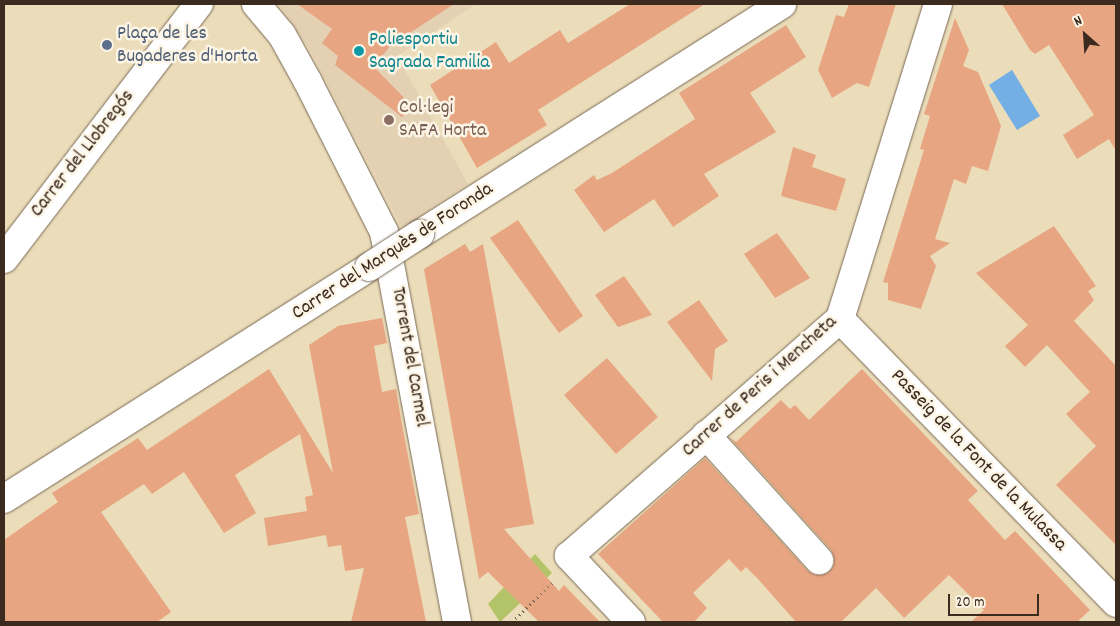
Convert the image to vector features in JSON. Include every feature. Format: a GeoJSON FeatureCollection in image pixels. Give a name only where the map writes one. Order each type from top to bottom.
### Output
{"type":"FeatureCollection","features":[{"type":"Feature","properties":{"kind":"street","name":"Carrer del Llobregós"},"geometry":{"type":"LineString","coordinates":[[5,253],[200,4]]}},
{"type":"Feature","properties":{"kind":"street","name":"Torrent del Carmel"},"geometry":{"type":"LineString","coordinates":[[256,4],[282,35],[384,232],[457,622]]}},
{"type":"Feature","properties":{"kind":"street","name":"Carrer del Marquès de Foronda"},"geometry":{"type":"LineString","coordinates":[[4,499],[782,4]]}},
{"type":"Feature","properties":{"kind":"street","name":"Carrer de Peris i Mencheta"},"geometry":{"type":"LineString","coordinates":[[569,556],[840,319],[938,4]]}},
{"type":"Feature","properties":{"kind":"street","name":"Passeig de la Font de la Mulassa"},"geometry":{"type":"LineString","coordinates":[[840,319],[1116,603]]}},
{"type":"Feature","properties":{"kind":"street"},"geometry":{"type":"LineString","coordinates":[[706,435],[819,560]]}},
{"type":"Feature","properties":{"kind":"street"},"geometry":{"type":"LineString","coordinates":[[569,556],[630,622]]}},
{"type":"Feature","properties":{"kind":"path"},"geometry":{"type":"LineString","coordinates":[[512,622],[562,573],[569,556]]}},
{"type":"Feature","properties":{"kind":"shaded area","name":"Col·legi SAFA Horta"},"geometry":{"type":"Polygon","coordinates":[[[278,4],[476,4],[397,56],[468,184],[402,228],[309,48],[278,4]]]}},
{"type":"Feature","properties":{"kind":"green space"},"geometry":{"type":"Polygon","coordinates":[[[535,554],[552,573],[500,622],[488,604],[535,554]]]}},
{"type":"Feature","properties":{"kind":"water"},"geometry":{"type":"Polygon","coordinates":[[[1012,70],[1040,116],[1017,130],[989,85],[1012,70]]]}},
{"type":"Feature","properties":{"kind":"building","name":"Poliesportiu Sagrada Familia"},"geometry":{"type":"Polygon","coordinates":[[[297,4],[454,4],[390,46],[374,67],[412,106],[402,117],[335,65],[338,56],[322,43],[332,29],[297,4]]]}},
{"type":"Feature","properties":{"kind":"building"},"geometry":{"type":"Polygon","coordinates":[[[630,4],[705,4],[538,110],[547,125],[477,168],[430,85],[496,42],[509,63],[560,30],[568,43],[630,4]]]}},
{"type":"Feature","properties":{"kind":"building"},"geometry":{"type":"Polygon","coordinates":[[[849,4],[896,4],[869,87],[857,83],[832,98],[818,70],[836,15],[844,17],[849,4]]]}},
{"type":"Feature","properties":{"kind":"building"},"geometry":{"type":"Polygon","coordinates":[[[1002,4],[1116,4],[1116,151],[1109,139],[1077,159],[1063,135],[1094,115],[1049,45],[1035,54],[1030,50],[1002,4]]]}},
{"type":"Feature","properties":{"kind":"building"},"geometry":{"type":"Polygon","coordinates":[[[955,18],[969,50],[963,66],[978,72],[1001,126],[988,171],[972,166],[966,184],[954,179],[935,239],[950,243],[930,256],[936,266],[921,309],[888,300],[888,283],[883,282],[924,150],[920,149],[930,116],[924,114],[955,18]]]}},
{"type":"Feature","properties":{"kind":"building"},"geometry":{"type":"Polygon","coordinates":[[[786,25],[806,57],[750,93],[776,132],[704,174],[719,196],[673,227],[654,199],[604,232],[574,190],[594,175],[597,180],[612,173],[695,119],[679,93],[786,25]]]}},
{"type":"Feature","properties":{"kind":"building"},"geometry":{"type":"Polygon","coordinates":[[[793,147],[816,155],[812,167],[846,179],[836,211],[781,196],[793,147]]]}},
{"type":"Feature","properties":{"kind":"building"},"geometry":{"type":"Polygon","coordinates":[[[518,220],[583,316],[559,333],[490,238],[518,220]]]}},
{"type":"Feature","properties":{"kind":"building"},"geometry":{"type":"Polygon","coordinates":[[[1054,226],[1096,286],[1088,291],[1094,300],[1074,321],[1116,366],[1116,545],[1056,485],[1096,446],[1066,414],[1090,392],[1047,345],[1025,367],[1005,346],[1028,325],[976,273],[1054,226]]]}},
{"type":"Feature","properties":{"kind":"building"},"geometry":{"type":"Polygon","coordinates":[[[777,233],[810,278],[775,298],[744,254],[777,233]]]}},
{"type":"Feature","properties":{"kind":"building"},"geometry":{"type":"Polygon","coordinates":[[[465,244],[470,252],[483,244],[534,524],[504,529],[559,591],[564,585],[600,622],[539,622],[488,572],[479,579],[424,269],[465,244]]]}},
{"type":"Feature","properties":{"kind":"building"},"geometry":{"type":"Polygon","coordinates":[[[624,276],[652,315],[618,327],[595,295],[624,276]]]}},
{"type":"Feature","properties":{"kind":"building"},"geometry":{"type":"Polygon","coordinates":[[[699,300],[728,341],[715,349],[712,381],[667,322],[699,300]]]}},
{"type":"Feature","properties":{"kind":"building"},"geometry":{"type":"Polygon","coordinates":[[[382,318],[387,343],[374,346],[382,392],[396,389],[419,514],[405,517],[426,622],[351,622],[364,568],[345,571],[341,545],[328,547],[326,535],[268,546],[264,518],[307,511],[305,497],[313,495],[300,434],[235,475],[256,513],[224,533],[184,472],[152,494],[144,484],[101,512],[171,612],[157,622],[4,622],[4,540],[58,502],[52,493],[138,438],[147,450],[269,369],[333,473],[309,345],[338,326],[382,318]]]}},
{"type":"Feature","properties":{"kind":"building"},"geometry":{"type":"Polygon","coordinates":[[[607,358],[658,417],[616,454],[564,395],[607,358]]]}},
{"type":"Feature","properties":{"kind":"building"},"geometry":{"type":"Polygon","coordinates":[[[862,369],[978,491],[968,500],[1005,540],[1015,531],[1090,610],[1077,622],[971,622],[984,610],[949,575],[904,618],[876,588],[841,622],[796,622],[746,567],[741,572],[729,559],[693,593],[707,608],[694,622],[663,622],[598,554],[705,458],[807,570],[815,575],[829,572],[834,564],[831,550],[729,437],[736,442],[781,400],[790,409],[795,405],[809,420],[862,369]]]}},
{"type":"Feature","properties":{"kind":"place","name":"Plaça de les Bugaderes d'Horta"},"geometry":{"type":"Point","coordinates":[107,45]}},
{"type":"Feature","properties":{"kind":"place","name":"Poliesportiu Sagrada Familia"},"geometry":{"type":"Point","coordinates":[359,51]}},
{"type":"Feature","properties":{"kind":"place","name":"Col·legi SAFA Horta"},"geometry":{"type":"Point","coordinates":[389,120]}}]}
